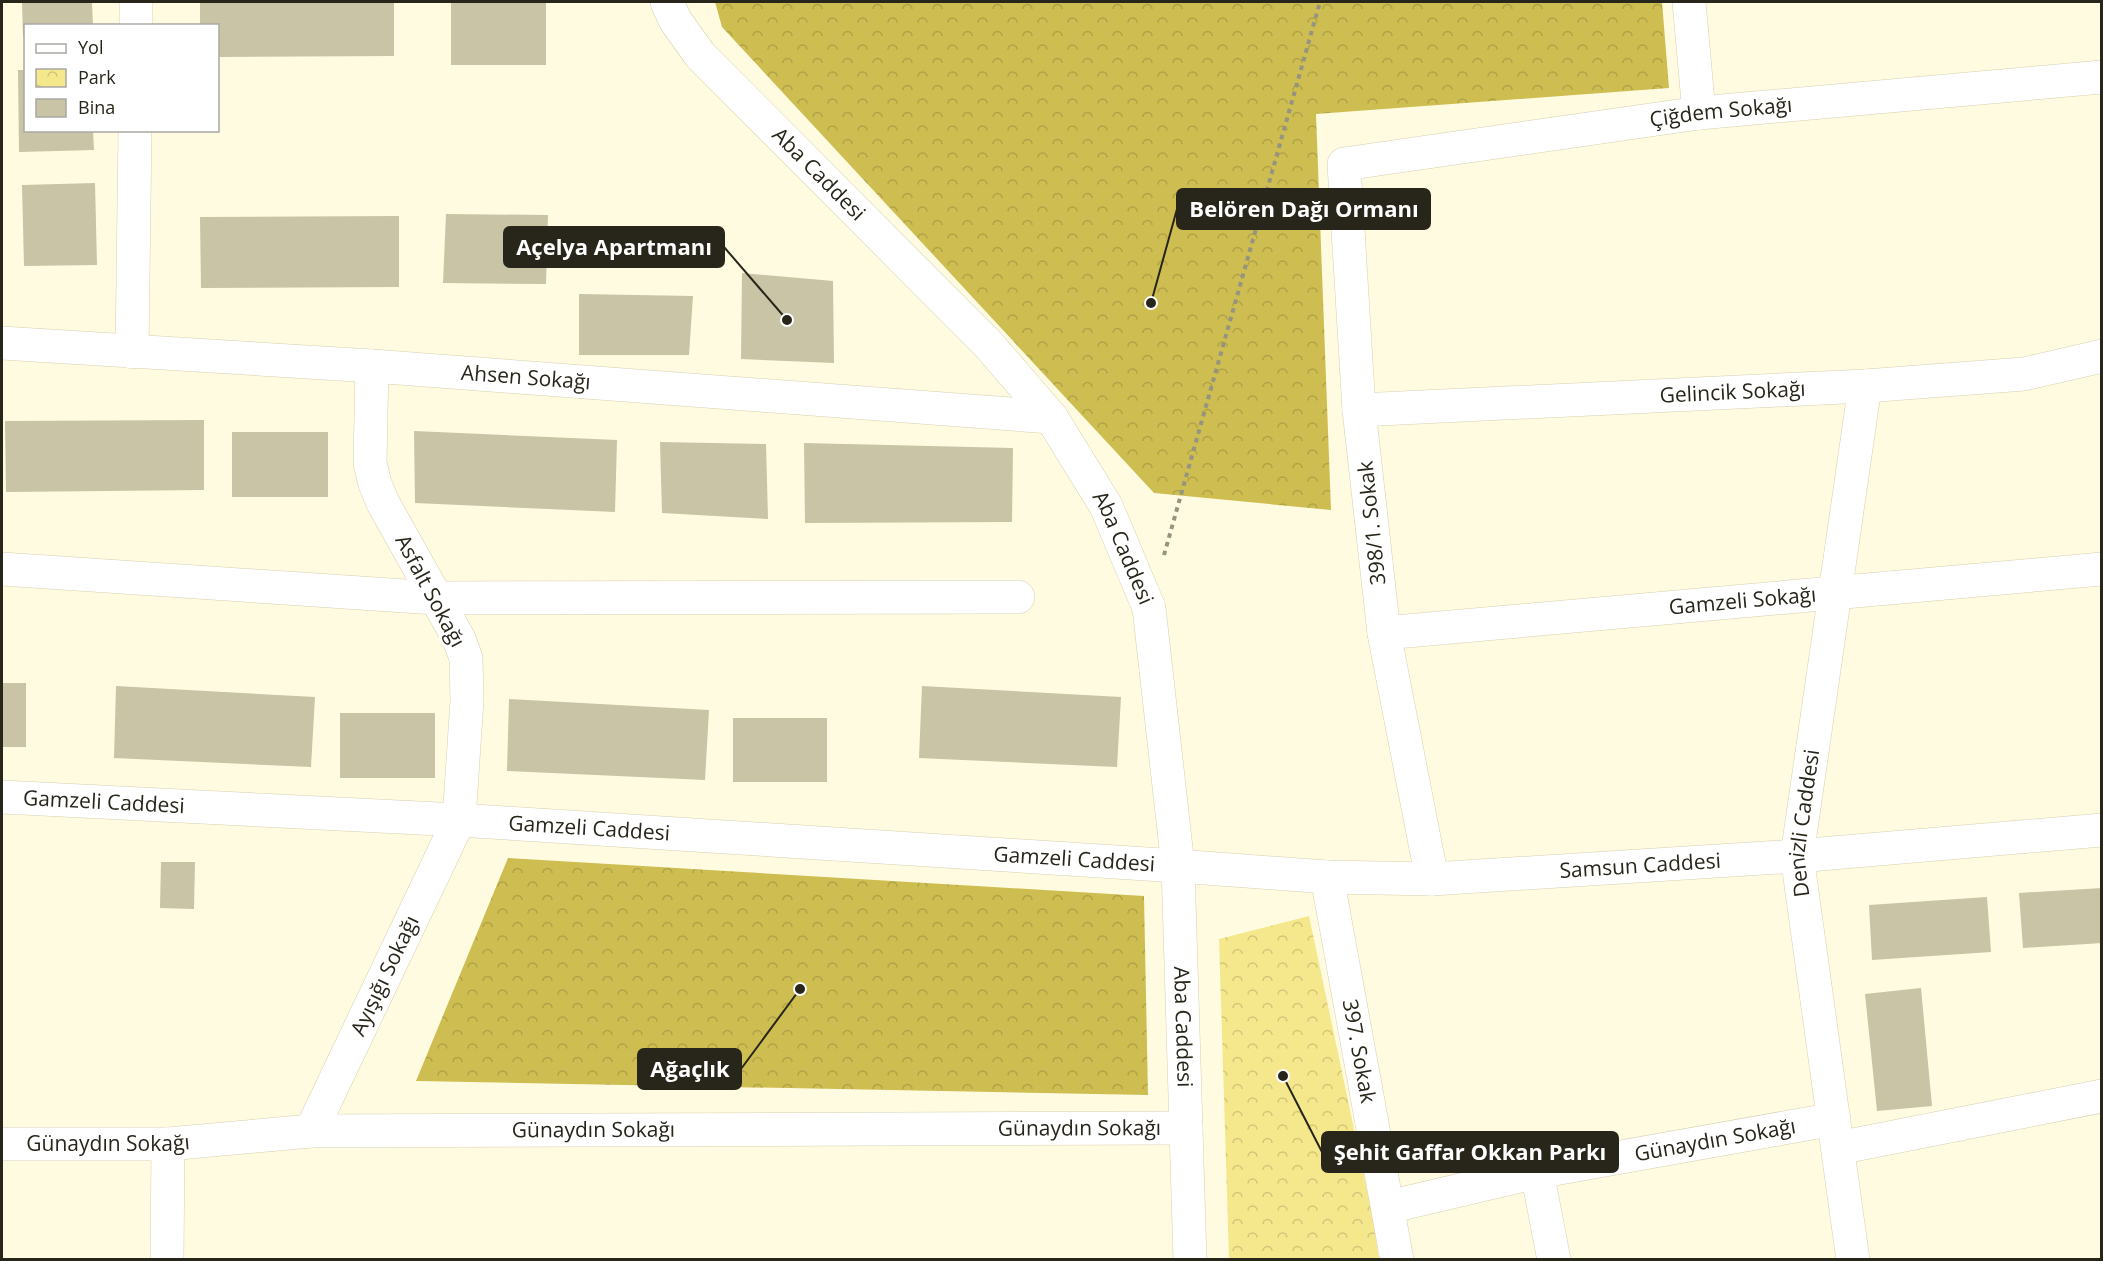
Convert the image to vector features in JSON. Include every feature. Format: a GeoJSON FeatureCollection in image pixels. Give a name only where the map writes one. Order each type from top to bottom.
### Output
{"type":"FeatureCollection","features":[{"type":"Feature","properties":{"kind":"street"},"geometry":{"type":"LineString","coordinates":[[136,2],[136,24]]}},
{"type":"Feature","properties":{"kind":"street","name":"Aba Caddesi"},"geometry":{"type":"LineString","coordinates":[[667,2],[675,20],[700,55],[987,343],[1051,417],[1106,506],[1149,608],[1178,866],[1190,1260]]}},
{"type":"Feature","properties":{"kind":"street"},"geometry":{"type":"LineString","coordinates":[[1689,2],[1699,113]]}},
{"type":"Feature","properties":{"kind":"street","name":"Çiğdem Sokağı"},"geometry":{"type":"LineString","coordinates":[[1344,164],[1699,113],[2102,77]]}},
{"type":"Feature","properties":{"kind":"street"},"geometry":{"type":"LineString","coordinates":[[132,352],[135,132]]}},
{"type":"Feature","properties":{"kind":"street","name":"398/1. Sokak"},"geometry":{"type":"LineString","coordinates":[[1344,164],[1359,410],[1384,633],[1432,879]]}},
{"type":"Feature","properties":{"kind":"street","name":"Ahsen Sokağı"},"geometry":{"type":"LineString","coordinates":[[2,343],[372,366],[1051,417]]}},
{"type":"Feature","properties":{"kind":"street","name":"Gelincik Sokağı"},"geometry":{"type":"LineString","coordinates":[[1359,410],[1866,386],[2024,374],[2102,356]]}},
{"type":"Feature","properties":{"kind":"street","name":"Asfalt Sokağı"},"geometry":{"type":"LineString","coordinates":[[372,366],[369,463],[375,484],[383,503],[459,639],[466,658],[467,700],[459,820]]}},
{"type":"Feature","properties":{"kind":"street","name":"Denizli Caddesi"},"geometry":{"type":"LineString","coordinates":[[1853,1260],[1797,856],[1866,386]]}},
{"type":"Feature","properties":{"kind":"street"},"geometry":{"type":"LineString","coordinates":[[2,569],[435,598],[1018,597]]}},
{"type":"Feature","properties":{"kind":"street","name":"Gamzeli Sokağı"},"geometry":{"type":"LineString","coordinates":[[1384,633],[2102,569]]}},
{"type":"Feature","properties":{"kind":"street","name":"Gamzeli Caddesi"},"geometry":{"type":"LineString","coordinates":[[2,797],[459,820],[1178,866]]}},
{"type":"Feature","properties":{"kind":"street","name":"Ayışığı Sokağı"},"geometry":{"type":"LineString","coordinates":[[311,1131],[459,820]]}},
{"type":"Feature","properties":{"kind":"street","name":"Samsun Caddesi"},"geometry":{"type":"LineString","coordinates":[[1178,866],[1327,877],[1432,879],[1797,856],[2102,830]]}},
{"type":"Feature","properties":{"kind":"street","name":"397. Sokak"},"geometry":{"type":"LineString","coordinates":[[1327,877],[1397,1260]]}},
{"type":"Feature","properties":{"kind":"street","name":"Günaydın Sokağı"},"geometry":{"type":"LineString","coordinates":[[1388,1207],[1537,1172],[1836,1134],[2102,1096]]}},
{"type":"Feature","properties":{"kind":"street","name":"Günaydın Sokağı"},"geometry":{"type":"LineString","coordinates":[[2,1144],[168,1144],[311,1131],[1186,1128]]}},
{"type":"Feature","properties":{"kind":"street"},"geometry":{"type":"LineString","coordinates":[[167,1260],[168,1144]]}},
{"type":"Feature","properties":{"kind":"street"},"geometry":{"type":"LineString","coordinates":[[1537,1172],[1554,1260]]}},
{"type":"Feature","properties":{"kind":"path"},"geometry":{"type":"LineString","coordinates":[[1149,608],[1320,2]]}},
{"type":"Feature","properties":{"kind":"green space"},"geometry":{"type":"Polygon","coordinates":[[[715,2],[1662,2],[1669,88],[1316,114],[1331,510],[1154,493],[722,27],[715,2]]]}},
{"type":"Feature","properties":{"kind":"green space"},"geometry":{"type":"Polygon","coordinates":[[[508,858],[1144,896],[1148,1095],[416,1081],[508,858]]]}},
{"type":"Feature","properties":{"kind":"green space"},"geometry":{"type":"Polygon","coordinates":[[[1309,916],[1372,1214],[1379,1259],[1229,1259],[1219,939],[1309,916]]]}},
{"type":"Feature","properties":{"kind":"building"},"geometry":{"type":"Polygon","coordinates":[[[22,2],[92,2],[93,24],[24,24],[23,36],[22,2]]]}},
{"type":"Feature","properties":{"kind":"building"},"geometry":{"type":"Polygon","coordinates":[[[200,2],[394,2],[394,56],[219,57],[219,24],[200,24],[200,2]]]}},
{"type":"Feature","properties":{"kind":"building"},"geometry":{"type":"Polygon","coordinates":[[[451,2],[546,2],[546,65],[451,65],[451,2]]]}},
{"type":"Feature","properties":{"kind":"building"},"geometry":{"type":"Polygon","coordinates":[[[18,70],[24,70],[24,132],[93,132],[94,150],[19,152],[18,70]]]}},
{"type":"Feature","properties":{"kind":"building"},"geometry":{"type":"Polygon","coordinates":[[[95,183],[97,265],[24,266],[22,185],[95,183]]]}},
{"type":"Feature","properties":{"kind":"building"},"geometry":{"type":"Polygon","coordinates":[[[446,214],[548,215],[546,284],[443,283],[446,214]]]}},
{"type":"Feature","properties":{"kind":"building"},"geometry":{"type":"Polygon","coordinates":[[[399,216],[399,287],[201,288],[200,217],[399,216]]]}},
{"type":"Feature","properties":{"kind":"building"},"geometry":{"type":"Polygon","coordinates":[[[742,273],[833,281],[834,363],[741,359],[742,273]]]}},
{"type":"Feature","properties":{"kind":"building"},"geometry":{"type":"Polygon","coordinates":[[[579,294],[693,296],[689,355],[579,355],[579,294]]]}},
{"type":"Feature","properties":{"kind":"building"},"geometry":{"type":"Polygon","coordinates":[[[204,420],[204,490],[6,492],[5,421],[204,420]]]}},
{"type":"Feature","properties":{"kind":"building"},"geometry":{"type":"Polygon","coordinates":[[[414,431],[617,440],[615,512],[415,503],[414,431]]]}},
{"type":"Feature","properties":{"kind":"building"},"geometry":{"type":"Polygon","coordinates":[[[232,432],[328,432],[328,497],[232,497],[232,432]]]}},
{"type":"Feature","properties":{"kind":"building"},"geometry":{"type":"Polygon","coordinates":[[[660,442],[766,444],[768,519],[662,513],[660,442]]]}},
{"type":"Feature","properties":{"kind":"building"},"geometry":{"type":"Polygon","coordinates":[[[804,443],[1013,448],[1012,522],[805,523],[804,443]]]}},
{"type":"Feature","properties":{"kind":"building"},"geometry":{"type":"Polygon","coordinates":[[[2,683],[26,683],[26,747],[2,747],[2,683]]]}},
{"type":"Feature","properties":{"kind":"building"},"geometry":{"type":"Polygon","coordinates":[[[116,686],[315,697],[311,767],[114,758],[116,686]]]}},
{"type":"Feature","properties":{"kind":"building"},"geometry":{"type":"Polygon","coordinates":[[[922,686],[1121,697],[1117,767],[919,758],[922,686]]]}},
{"type":"Feature","properties":{"kind":"building"},"geometry":{"type":"Polygon","coordinates":[[[509,699],[709,710],[705,780],[507,771],[509,699]]]}},
{"type":"Feature","properties":{"kind":"building"},"geometry":{"type":"Polygon","coordinates":[[[340,713],[435,713],[435,778],[340,778],[340,713]]]}},
{"type":"Feature","properties":{"kind":"building"},"geometry":{"type":"Polygon","coordinates":[[[733,718],[827,718],[827,782],[733,782],[733,718]]]}},
{"type":"Feature","properties":{"kind":"building"},"geometry":{"type":"Polygon","coordinates":[[[161,862],[195,862],[194,909],[160,908],[161,862]]]}},
{"type":"Feature","properties":{"kind":"building"},"geometry":{"type":"Polygon","coordinates":[[[2102,888],[2102,943],[2023,948],[2019,893],[2102,888]]]}},
{"type":"Feature","properties":{"kind":"building"},"geometry":{"type":"Polygon","coordinates":[[[1987,897],[1991,952],[1872,960],[1869,905],[1987,897]]]}},
{"type":"Feature","properties":{"kind":"building"},"geometry":{"type":"Polygon","coordinates":[[[1921,988],[1932,1106],[1877,1111],[1865,994],[1921,988]]]}},
{"type":"Feature","properties":{"kind":"place","name":"Belören Dağı Ormanı"},"geometry":{"type":"Point","coordinates":[1151,303]}},
{"type":"Feature","properties":{"kind":"place","name":"Açelya Apartmanı"},"geometry":{"type":"Point","coordinates":[787,320]}},
{"type":"Feature","properties":{"kind":"place","name":"Ağaçlık"},"geometry":{"type":"Point","coordinates":[800,989]}},
{"type":"Feature","properties":{"kind":"place","name":"Şehit Gaffar Okkan Parkı"},"geometry":{"type":"Point","coordinates":[1283,1076]}}]}
